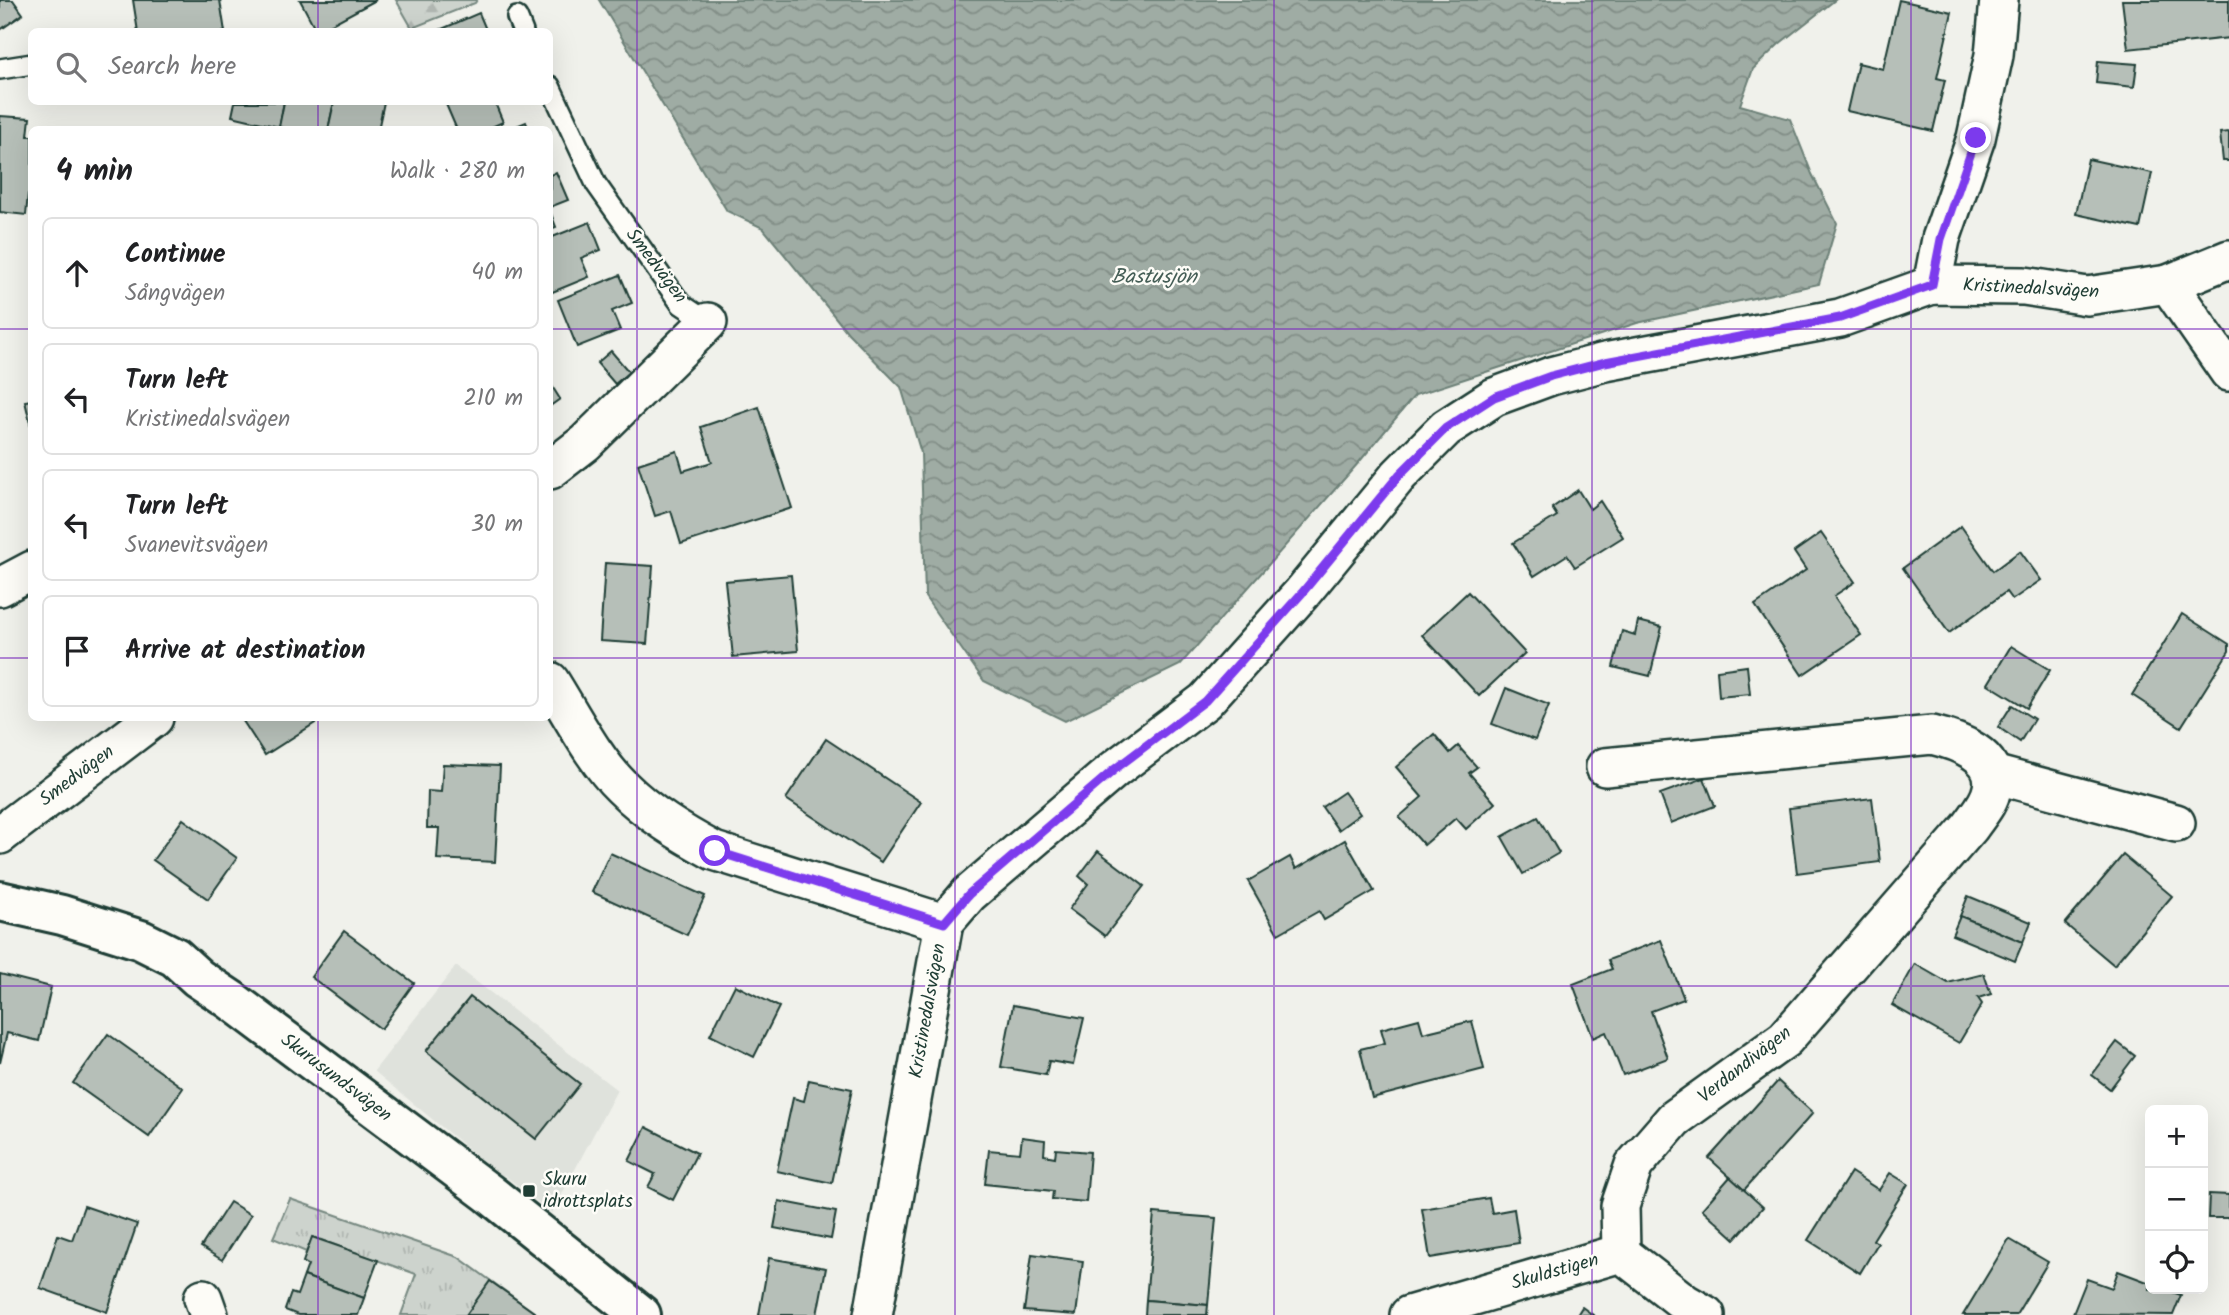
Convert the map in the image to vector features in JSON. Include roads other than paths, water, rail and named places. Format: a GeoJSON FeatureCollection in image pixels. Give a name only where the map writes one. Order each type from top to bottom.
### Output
{"type":"FeatureCollection","features":[{"type":"Feature","properties":{"kind":"street"},"geometry":{"type":"LineString","coordinates":[[1932,285],[1941,239],[1976,138],[1994,55],[1999,0]]}},
{"type":"Feature","properties":{"kind":"street","name":"Kristinedalsvägen"},"geometry":{"type":"LineString","coordinates":[[873,1315],[944,923],[969,894],[1115,769],[1205,701],[1302,593],[1399,475],[1446,428],[1494,397],[1551,376],[1605,362],[1840,318],[1932,285],[2024,286],[2087,296],[2168,284],[2229,259]]}},
{"type":"Feature","properties":{"kind":"street"},"geometry":{"type":"LineString","coordinates":[[2168,284],[2229,372]]}},
{"type":"Feature","properties":{"kind":"street","name":"Smedvägen"},"geometry":{"type":"LineString","coordinates":[[553,468],[585,443],[708,322]]}},
{"type":"Feature","properties":{"kind":"street"},"geometry":{"type":"LineString","coordinates":[[0,587],[28,572]]}},
{"type":"Feature","properties":{"kind":"street"},"geometry":{"type":"LineString","coordinates":[[553,686],[587,741],[621,786],[657,817],[681,833],[715,851],[944,923]]}},
{"type":"Feature","properties":{"kind":"street","name":"Smedvägen"},"geometry":{"type":"LineString","coordinates":[[0,835],[150,721]]}},
{"type":"Feature","properties":{"kind":"street"},"geometry":{"type":"LineString","coordinates":[[1605,767],[1932,734],[1951,740],[1986,760],[1993,774],[2176,822]]}},
{"type":"Feature","properties":{"kind":"street","name":"Verdandivägen"},"geometry":{"type":"LineString","coordinates":[[1621,1253],[1620,1206],[1634,1165],[1674,1119],[1785,1039],[1970,827],[1986,805],[1992,789],[1993,774]]}},
{"type":"Feature","properties":{"kind":"street","name":"Skurusundsvägen"},"geometry":{"type":"LineString","coordinates":[[0,901],[62,915],[141,940],[175,957],[198,978],[490,1194],[640,1315]]}},
{"type":"Feature","properties":{"kind":"street"},"geometry":{"type":"LineString","coordinates":[[1621,1253],[1685,1303],[1706,1315]]}},
{"type":"Feature","properties":{"kind":"street","name":"Skuldstigen"},"geometry":{"type":"LineString","coordinates":[[1409,1315],[1621,1253]]}},
{"type":"Feature","properties":{"kind":"lane"},"geometry":{"type":"LineString","coordinates":[[0,69],[28,65]]}},
{"type":"Feature","properties":{"kind":"lane","name":"Smedvägen"},"geometry":{"type":"LineString","coordinates":[[553,92],[596,184],[681,304],[708,322]]}},
{"type":"Feature","properties":{"kind":"water","name":"Bastusjön"},"geometry":{"type":"Polygon","coordinates":[[[599,0],[1835,0],[1779,44],[1753,69],[1740,105],[1790,119],[1812,174],[1837,223],[1819,284],[1637,323],[1415,395],[1180,665],[1065,721],[984,681],[925,597],[921,453],[901,387],[848,333],[763,228],[727,211],[599,0]]]}},
{"type":"Feature","properties":{"kind":"place","name":"Skuru idrottsplats"},"geometry":{"type":"Point","coordinates":[529,1191]}}]}
